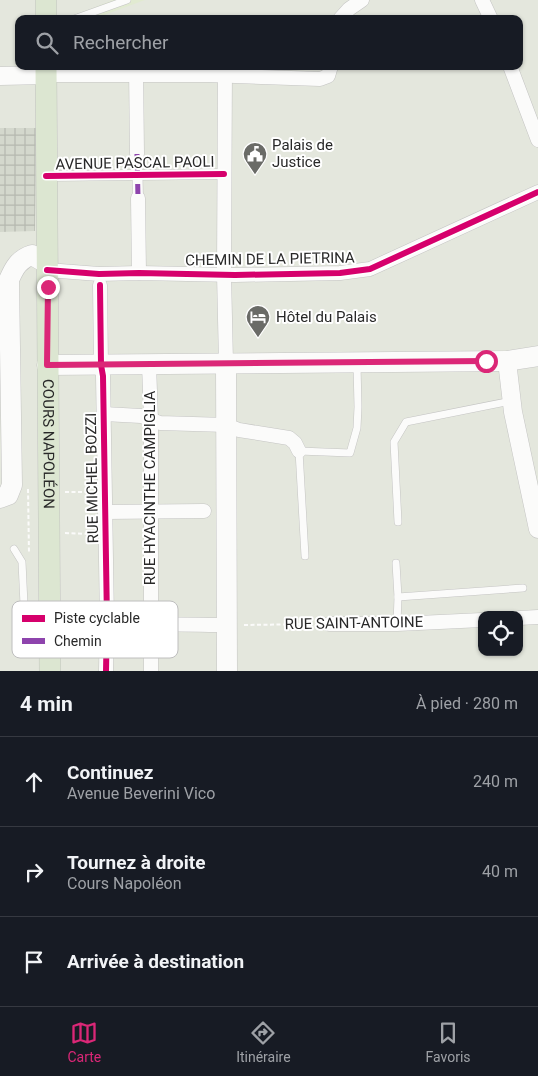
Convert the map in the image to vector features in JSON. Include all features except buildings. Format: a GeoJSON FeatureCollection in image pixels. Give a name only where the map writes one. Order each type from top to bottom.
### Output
{"type":"FeatureCollection","features":[{"type":"Feature","properties":{"kind":"main road"},"geometry":{"type":"LineString","coordinates":[[46,0],[46,15]]}},
{"type":"Feature","properties":{"kind":"main road","name":"COURS NAPOLÉON"},"geometry":{"type":"LineString","coordinates":[[46,71],[49,601]]}},
{"type":"Feature","properties":{"kind":"main road"},"geometry":{"type":"LineString","coordinates":[[0,498],[8,495],[12,485],[8,280],[14,266],[25,257],[32,255],[46,267]]}},
{"type":"Feature","properties":{"kind":"main road"},"geometry":{"type":"LineString","coordinates":[[47,365],[507,361],[538,356]]}},
{"type":"Feature","properties":{"kind":"main road"},"geometry":{"type":"LineString","coordinates":[[226,363],[227,671]]}},
{"type":"Feature","properties":{"kind":"main road","name":"COURS NAPOLÉON"},"geometry":{"type":"LineString","coordinates":[[50,658],[50,671]]}},
{"type":"Feature","properties":{"kind":"street"},"geometry":{"type":"LineString","coordinates":[[344,15],[362,0]]}},
{"type":"Feature","properties":{"kind":"street"},"geometry":{"type":"LineString","coordinates":[[482,0],[489,15]]}},
{"type":"Feature","properties":{"kind":"street"},"geometry":{"type":"LineString","coordinates":[[136,70],[139,273]]}},
{"type":"Feature","properties":{"kind":"street"},"geometry":{"type":"LineString","coordinates":[[0,76],[46,71],[136,70],[225,71],[320,79],[329,71]]}},
{"type":"Feature","properties":{"kind":"street"},"geometry":{"type":"LineString","coordinates":[[512,70],[538,140]]}},
{"type":"Feature","properties":{"kind":"street"},"geometry":{"type":"LineString","coordinates":[[225,71],[224,274],[226,363]]}},
{"type":"Feature","properties":{"kind":"street","name":"AVENUE PASCAL PAOLI"},"geometry":{"type":"LineString","coordinates":[[46,176],[224,174]]}},
{"type":"Feature","properties":{"kind":"street","name":"CHEMIN DE LA PIETRINA"},"geometry":{"type":"LineString","coordinates":[[46,267],[99,274],[235,275],[340,273],[370,269],[538,192]]}},
{"type":"Feature","properties":{"kind":"street","name":"RUE MICHEL BOZZI"},"geometry":{"type":"LineString","coordinates":[[100,285],[100,364],[103,376],[106,492],[107,601]]}},
{"type":"Feature","properties":{"kind":"street"},"geometry":{"type":"LineString","coordinates":[[507,361],[511,401],[538,529]]}},
{"type":"Feature","properties":{"kind":"street","name":"RUE HYACINTHE CAMPIGLIA"},"geometry":{"type":"LineString","coordinates":[[149,364],[151,420],[151,601]]}},
{"type":"Feature","properties":{"kind":"street"},"geometry":{"type":"LineString","coordinates":[[104,414],[136,415],[160,423],[226,425],[239,430],[289,438],[295,443],[299,451]]}},
{"type":"Feature","properties":{"kind":"street"},"geometry":{"type":"LineString","coordinates":[[106,512],[204,511]]}},
{"type":"Feature","properties":{"kind":"street"},"geometry":{"type":"LineString","coordinates":[[523,618],[538,617]]}},
{"type":"Feature","properties":{"kind":"street","name":"RUE SAINT-ANTOINE"},"geometry":{"type":"LineString","coordinates":[[329,624],[398,624],[478,620]]}},
{"type":"Feature","properties":{"kind":"street"},"geometry":{"type":"LineString","coordinates":[[178,625],[226,625]]}},
{"type":"Feature","properties":{"kind":"street","name":"RUE MICHEL BOZZI"},"geometry":{"type":"LineString","coordinates":[[106,658],[106,671]]}},
{"type":"Feature","properties":{"kind":"street","name":"RUE HYACINTHE CAMPIGLIA"},"geometry":{"type":"LineString","coordinates":[[151,658],[151,671]]}},
{"type":"Feature","properties":{"kind":"lane"},"geometry":{"type":"LineString","coordinates":[[85,15],[127,0]]}},
{"type":"Feature","properties":{"kind":"lane"},"geometry":{"type":"LineString","coordinates":[[305,556],[299,451],[350,452],[357,421],[357,362]]}},
{"type":"Feature","properties":{"kind":"lane"},"geometry":{"type":"LineString","coordinates":[[398,522],[394,442],[406,422],[511,401]]}},
{"type":"Feature","properties":{"kind":"lane"},"geometry":{"type":"LineString","coordinates":[[14,549],[22,562],[23,601]]}},
{"type":"Feature","properties":{"kind":"lane"},"geometry":{"type":"LineString","coordinates":[[396,563],[398,624]]}},
{"type":"Feature","properties":{"kind":"lane"},"geometry":{"type":"LineString","coordinates":[[398,597],[523,588]]}},
{"type":"Feature","properties":{"kind":"path"},"geometry":{"type":"LineString","coordinates":[[28,482],[29,551]]}},
{"type":"Feature","properties":{"kind":"path"},"geometry":{"type":"LineString","coordinates":[[48,492],[106,492]]}},
{"type":"Feature","properties":{"kind":"path"},"geometry":{"type":"LineString","coordinates":[[48,532],[105,535]]}},
{"type":"Feature","properties":{"kind":"shaded area"},"geometry":{"type":"Polygon","coordinates":[[[113,0],[145,0],[104,15],[75,15],[113,0]]]}},
{"type":"Feature","properties":{"kind":"shaded area"},"geometry":{"type":"Polygon","coordinates":[[[0,128],[36,128],[35,231],[0,232],[0,128]]]}},
{"type":"Feature","properties":{"kind":"marked path"},"geometry":{"type":"LineString","coordinates":[[137,154],[138,198]]}},
{"type":"Feature","properties":{"kind":"cycle path"},"geometry":{"type":"LineString","coordinates":[[46,176],[224,174]]}},
{"type":"Feature","properties":{"kind":"cycle path"},"geometry":{"type":"LineString","coordinates":[[47,270],[99,274],[235,275],[340,273],[370,269],[538,192]]}},
{"type":"Feature","properties":{"kind":"cycle path"},"geometry":{"type":"LineString","coordinates":[[100,285],[107,601]]}},
{"type":"Feature","properties":{"kind":"cycle path"},"geometry":{"type":"LineString","coordinates":[[106,658],[106,671]]}},
{"type":"Feature","properties":{"kind":"place","name":"Palais de Justice"},"geometry":{"type":"Point","coordinates":[255,175]}},
{"type":"Feature","properties":{"kind":"place","name":"Hôtel du Palais"},"geometry":{"type":"Point","coordinates":[258,338]}},
{"type":"Feature","properties":{"kind":"route"},"geometry":{"type":"LineString","coordinates":[[48,287],[47,365],[486,361]]}}]}
